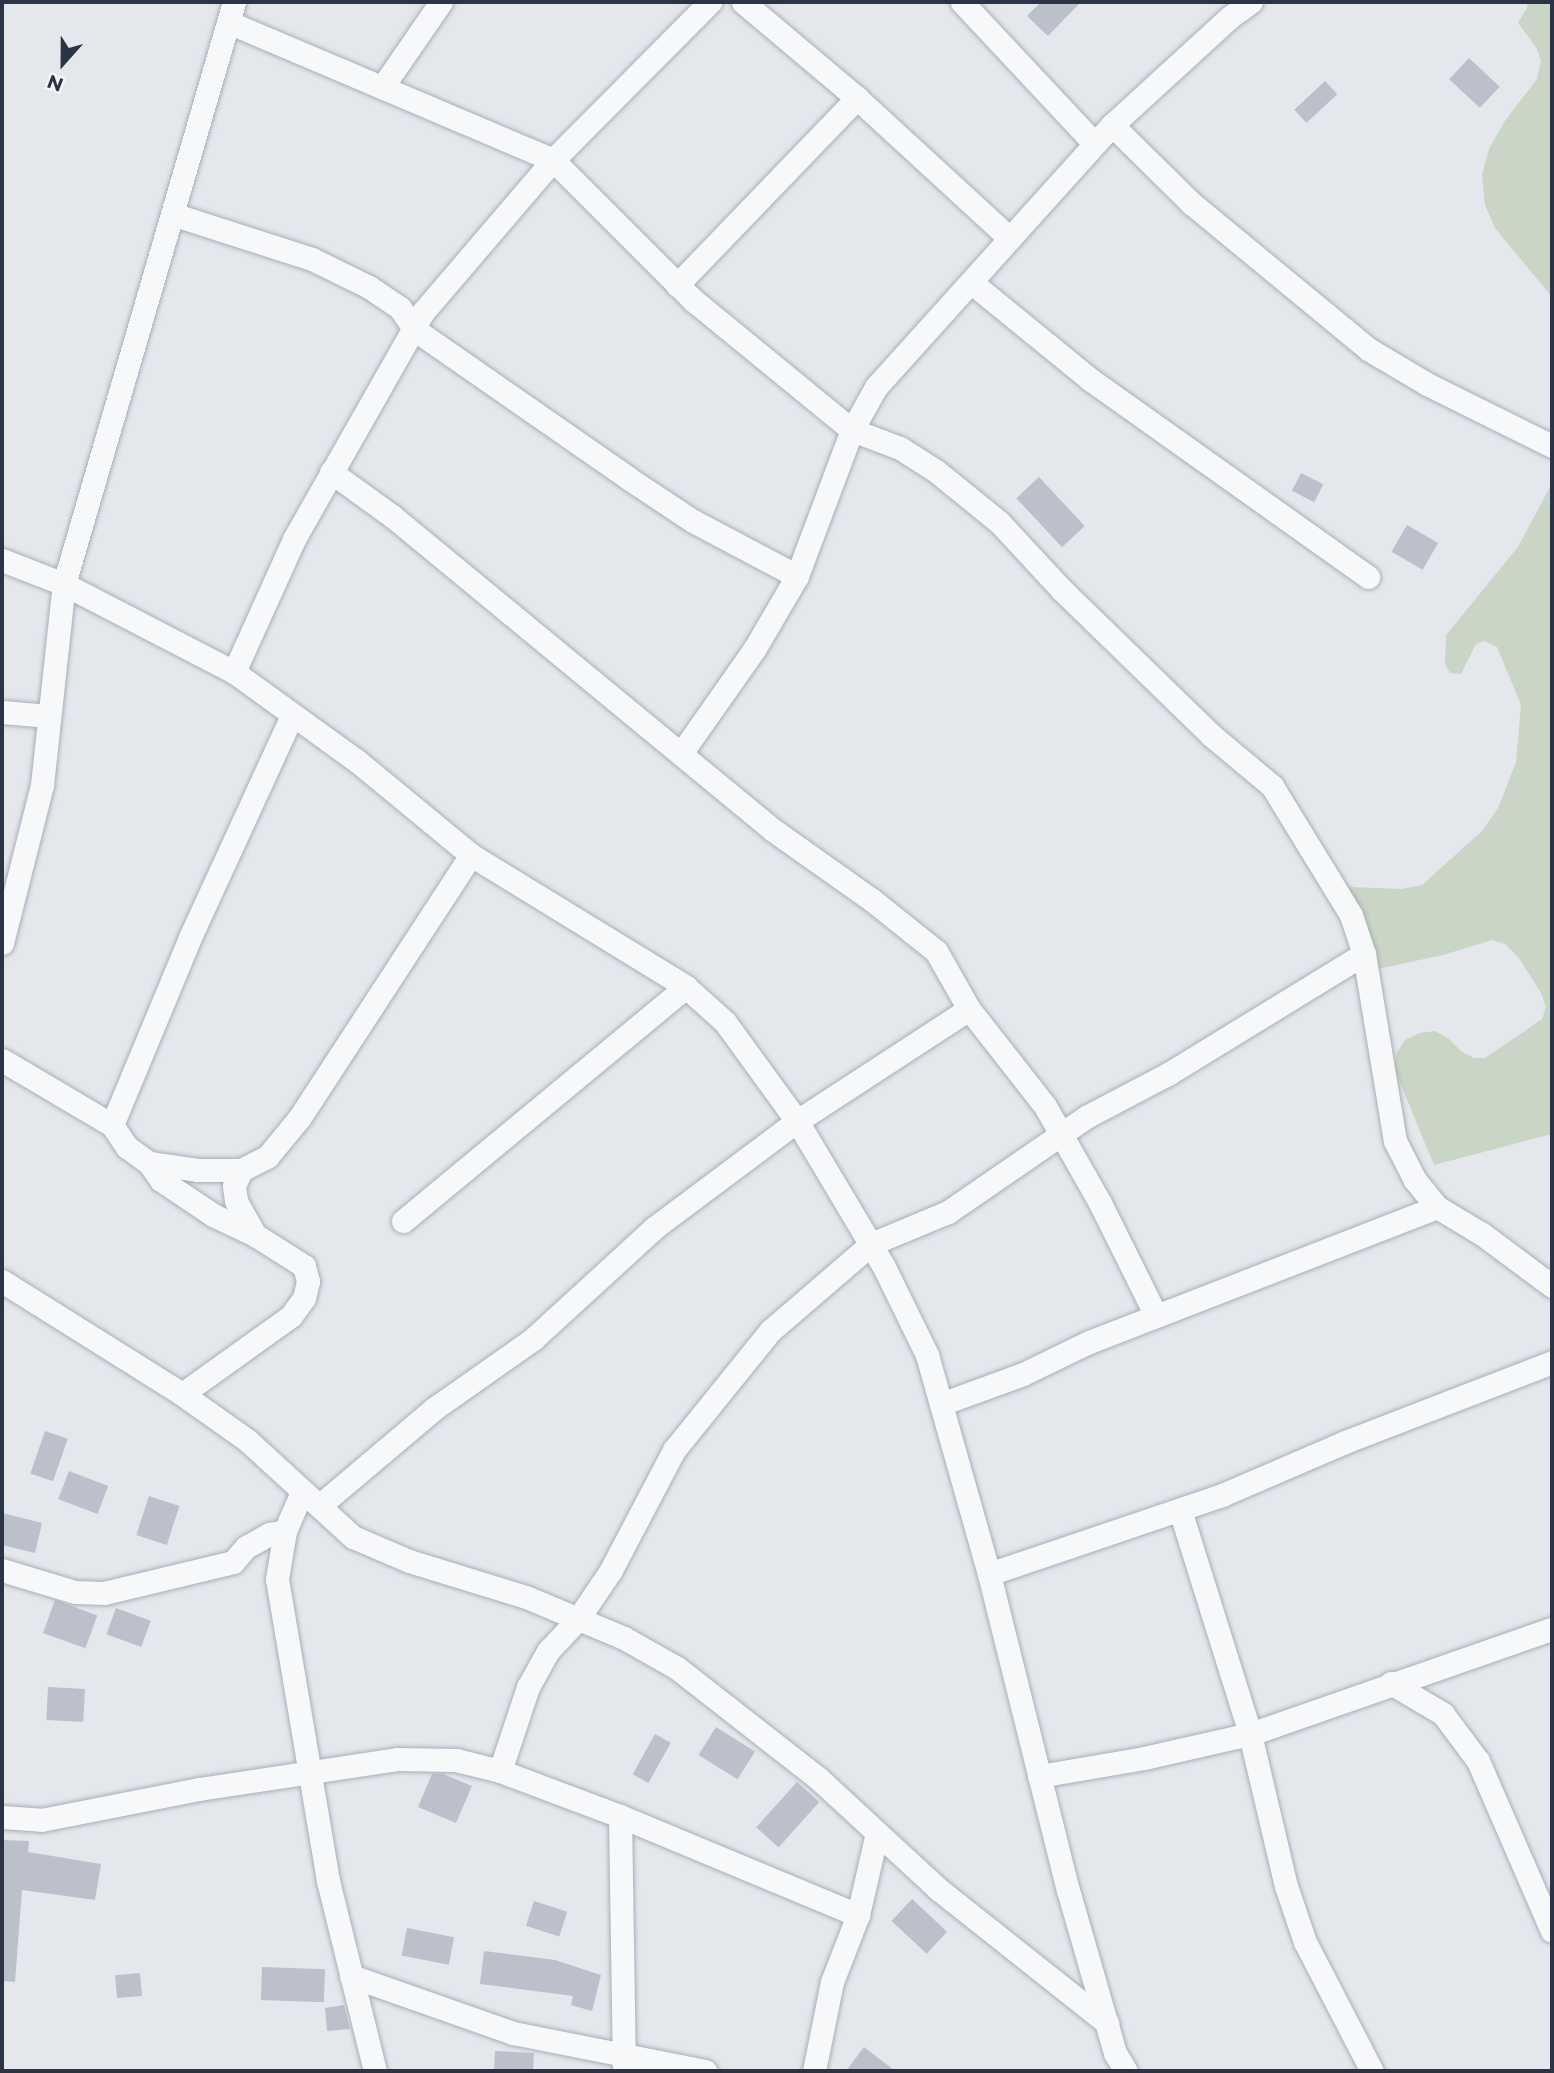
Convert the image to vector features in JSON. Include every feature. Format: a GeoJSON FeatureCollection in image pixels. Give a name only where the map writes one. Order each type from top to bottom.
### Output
{"type":"FeatureCollection","features":[{"type":"Feature","properties":{"kind":"street"},"geometry":{"type":"LineString","coordinates":[[383,86],[441,2]]}},
{"type":"Feature","properties":{"kind":"street"},"geometry":{"type":"LineString","coordinates":[[233,672],[294,539],[414,329],[441,289],[553,160],[710,2]]}},
{"type":"Feature","properties":{"kind":"street"},"geometry":{"type":"LineString","coordinates":[[743,2],[857,98],[1008,237]]}},
{"type":"Feature","properties":{"kind":"street"},"geometry":{"type":"LineString","coordinates":[[962,2],[1094,143]]}},
{"type":"Feature","properties":{"kind":"street"},"geometry":{"type":"LineString","coordinates":[[682,752],[755,648],[797,576],[852,430],[876,387],[972,283],[1008,237],[1094,143],[1224,9],[1251,2]]}},
{"type":"Feature","properties":{"kind":"street"},"geometry":{"type":"LineString","coordinates":[[4,932],[42,785],[64,584],[231,12],[383,86],[553,160],[677,285],[852,430],[900,448],[927,465],[999,522],[1062,590],[1192,716],[1272,786],[1351,915],[1364,954],[1395,1141],[1415,1180],[1437,1207],[1482,1234],[1552,1286]]}},
{"type":"Feature","properties":{"kind":"street"},"geometry":{"type":"LineString","coordinates":[[677,285],[857,98]]}},
{"type":"Feature","properties":{"kind":"street"},"geometry":{"type":"LineString","coordinates":[[1112,125],[1191,203],[1368,349],[1427,384],[1552,446]]}},
{"type":"Feature","properties":{"kind":"street"},"geometry":{"type":"LineString","coordinates":[[172,214],[312,259],[369,287],[400,308],[414,329],[693,521],[797,576]]}},
{"type":"Feature","properties":{"kind":"street"},"geometry":{"type":"LineString","coordinates":[[972,283],[1091,380],[1368,577]]}},
{"type":"Feature","properties":{"kind":"street"},"geometry":{"type":"LineString","coordinates":[[331,471],[392,516],[774,830],[872,900],[936,951],[969,1009],[1045,1106],[1156,1316]]}},
{"type":"Feature","properties":{"kind":"street"},"geometry":{"type":"LineString","coordinates":[[2,560],[64,584],[233,672],[357,761],[471,855],[686,987],[725,1022],[797,1121],[870,1244],[927,1355],[989,1574],[1068,1890],[1115,2053],[1126,2071]]}},
{"type":"Feature","properties":{"kind":"street"},"geometry":{"type":"LineString","coordinates":[[2,712],[49,716]]}},
{"type":"Feature","properties":{"kind":"street"},"geometry":{"type":"LineString","coordinates":[[112,1125],[191,935],[292,715]]}},
{"type":"Feature","properties":{"kind":"street"},"geometry":{"type":"LineString","coordinates":[[149,1163],[198,1170],[241,1170],[268,1156],[300,1117],[471,855]]}},
{"type":"Feature","properties":{"kind":"street"},"geometry":{"type":"LineString","coordinates":[[500,1771],[528,1687],[548,1651],[578,1619],[611,1570],[674,1450],[770,1331],[870,1244],[948,1212],[1086,1117],[1168,1074],[1364,954]]}},
{"type":"Feature","properties":{"kind":"street"},"geometry":{"type":"LineString","coordinates":[[403,1221],[686,987]]}},
{"type":"Feature","properties":{"kind":"street"},"geometry":{"type":"LineString","coordinates":[[375,2071],[328,1881],[312,1774],[298,1715],[277,1578],[285,1531],[310,1499],[533,1339],[654,1228],[797,1121],[969,1009]]}},
{"type":"Feature","properties":{"kind":"street"},"geometry":{"type":"LineString","coordinates":[[2,1060],[112,1125],[127,1147],[149,1163],[161,1180],[213,1215],[255,1235],[304,1266],[308,1281],[304,1297],[291,1316],[182,1394]]}},
{"type":"Feature","properties":{"kind":"street"},"geometry":{"type":"LineString","coordinates":[[241,1170],[234,1186],[236,1201],[255,1235]]}},
{"type":"Feature","properties":{"kind":"street"},"geometry":{"type":"LineString","coordinates":[[942,1404],[1023,1374],[1088,1342],[1437,1207]]}},
{"type":"Feature","properties":{"kind":"street"},"geometry":{"type":"LineString","coordinates":[[2,1281],[182,1394],[247,1440],[353,1537],[409,1561],[526,1597],[624,1638],[677,1668],[819,1779],[939,1889],[1107,2023]]}},
{"type":"Feature","properties":{"kind":"street"},"geometry":{"type":"LineString","coordinates":[[989,1574],[1180,1510],[1471,1391],[1552,1362]]}},
{"type":"Feature","properties":{"kind":"street"},"geometry":{"type":"LineString","coordinates":[[1180,1510],[1250,1734],[1286,1886],[1305,1942],[1372,2071]]}},
{"type":"Feature","properties":{"kind":"street"},"geometry":{"type":"LineString","coordinates":[[2,1570],[75,1591],[104,1593],[199,1568],[233,1562],[246,1546],[269,1534],[285,1531]]}},
{"type":"Feature","properties":{"kind":"street"},"geometry":{"type":"LineString","coordinates":[[1039,1776],[1144,1758],[1250,1734],[1552,1629]]}},
{"type":"Feature","properties":{"kind":"street"},"geometry":{"type":"LineString","coordinates":[[1391,1683],[1443,1714],[1478,1761],[1552,1931]]}},
{"type":"Feature","properties":{"kind":"street"},"geometry":{"type":"LineString","coordinates":[[2,1817],[41,1820],[199,1790],[397,1759],[456,1760],[500,1771],[620,1816],[858,1915]]}},
{"type":"Feature","properties":{"kind":"street"},"geometry":{"type":"LineString","coordinates":[[620,1816],[624,2064]]}},
{"type":"Feature","properties":{"kind":"street"},"geometry":{"type":"LineString","coordinates":[[814,2071],[832,1982],[858,1915],[877,1833]]}},
{"type":"Feature","properties":{"kind":"street"},"geometry":{"type":"LineString","coordinates":[[351,1976],[513,2033],[624,2064],[705,2071]]}},
{"type":"Feature","properties":{"kind":"green space"},"geometry":{"type":"Polygon","coordinates":[[[1523,2],[1552,2],[1552,297],[1495,228],[1485,205],[1482,175],[1489,149],[1504,122],[1537,79],[1541,61],[1536,47],[1518,23],[1528,6],[1523,2]]]}},
{"type":"Feature","properties":{"kind":"green space"},"geometry":{"type":"Polygon","coordinates":[[[1552,483],[1552,1134],[1434,1165],[1394,1068],[1397,1052],[1405,1040],[1420,1033],[1435,1031],[1448,1038],[1462,1052],[1474,1058],[1485,1058],[1542,1019],[1546,1007],[1541,993],[1519,958],[1505,944],[1492,940],[1443,955],[1373,970],[1349,887],[1402,889],[1422,885],[1482,831],[1498,808],[1516,762],[1521,705],[1497,647],[1484,641],[1476,644],[1461,674],[1450,673],[1445,664],[1446,635],[1518,547],[1552,483]]]}},
{"type":"Feature","properties":{"kind":"building"},"geometry":{"type":"Polygon","coordinates":[[[1041,2],[1081,2],[1048,36],[1027,16],[1041,2]]]}},
{"type":"Feature","properties":{"kind":"building"},"geometry":{"type":"Polygon","coordinates":[[[1469,58],[1500,87],[1480,108],[1449,79],[1469,58]]]}},
{"type":"Feature","properties":{"kind":"building"},"geometry":{"type":"Polygon","coordinates":[[[1325,81],[1337,94],[1307,123],[1294,110],[1325,81]]]}},
{"type":"Feature","properties":{"kind":"building"},"geometry":{"type":"Polygon","coordinates":[[[1301,473],[1323,484],[1314,502],[1292,491],[1301,473]]]}},
{"type":"Feature","properties":{"kind":"building"},"geometry":{"type":"Polygon","coordinates":[[[1039,477],[1085,526],[1062,547],[1016,498],[1039,477]]]}},
{"type":"Feature","properties":{"kind":"building"},"geometry":{"type":"Polygon","coordinates":[[[1407,525],[1438,543],[1423,570],[1392,552],[1407,525]]]}},
{"type":"Feature","properties":{"kind":"building"},"geometry":{"type":"Polygon","coordinates":[[[45,1431],[68,1439],[53,1481],[30,1474],[45,1431]]]}},
{"type":"Feature","properties":{"kind":"building"},"geometry":{"type":"Polygon","coordinates":[[[69,1471],[108,1486],[97,1514],[58,1499],[69,1471]]]}},
{"type":"Feature","properties":{"kind":"building"},"geometry":{"type":"Polygon","coordinates":[[[149,1496],[179,1506],[167,1545],[136,1535],[149,1496]]]}},
{"type":"Feature","properties":{"kind":"building"},"geometry":{"type":"Polygon","coordinates":[[[2,1513],[42,1523],[35,1553],[2,1545],[2,1513]]]}},
{"type":"Feature","properties":{"kind":"building"},"geometry":{"type":"Polygon","coordinates":[[[55,1600],[97,1615],[85,1648],[43,1633],[55,1600]]]}},
{"type":"Feature","properties":{"kind":"building"},"geometry":{"type":"Polygon","coordinates":[[[116,1608],[151,1621],[141,1647],[106,1634],[116,1608]]]}},
{"type":"Feature","properties":{"kind":"building"},"geometry":{"type":"Polygon","coordinates":[[[48,1687],[85,1689],[83,1722],[46,1720],[48,1687]]]}},
{"type":"Feature","properties":{"kind":"building"},"geometry":{"type":"Polygon","coordinates":[[[716,1727],[755,1751],[738,1779],[699,1755],[716,1727]]]}},
{"type":"Feature","properties":{"kind":"building"},"geometry":{"type":"Polygon","coordinates":[[[655,1734],[671,1743],[648,1783],[633,1774],[655,1734]]]}},
{"type":"Feature","properties":{"kind":"building"},"geometry":{"type":"Polygon","coordinates":[[[432,1774],[443,1774],[472,1786],[456,1823],[418,1807],[432,1774]]]}},
{"type":"Feature","properties":{"kind":"building"},"geometry":{"type":"Polygon","coordinates":[[[797,1782],[819,1802],[778,1847],[756,1827],[797,1782]]]}},
{"type":"Feature","properties":{"kind":"building"},"geometry":{"type":"Polygon","coordinates":[[[2,1840],[29,1841],[28,1852],[101,1864],[95,1900],[22,1890],[15,1982],[2,1981],[2,1840]]]}},
{"type":"Feature","properties":{"kind":"building"},"geometry":{"type":"Polygon","coordinates":[[[912,1899],[947,1932],[927,1954],[892,1921],[912,1899]]]}},
{"type":"Feature","properties":{"kind":"building"},"geometry":{"type":"Polygon","coordinates":[[[534,1901],[567,1912],[559,1937],[526,1926],[534,1901]]]}},
{"type":"Feature","properties":{"kind":"building"},"geometry":{"type":"Polygon","coordinates":[[[407,1928],[454,1937],[449,1965],[402,1955],[407,1928]]]}},
{"type":"Feature","properties":{"kind":"building"},"geometry":{"type":"Polygon","coordinates":[[[484,1951],[555,1960],[601,1975],[592,2011],[571,2005],[573,1996],[480,1984],[484,1951]]]}},
{"type":"Feature","properties":{"kind":"building"},"geometry":{"type":"Polygon","coordinates":[[[262,1967],[325,1969],[324,2002],[261,2000],[262,1967]]]}},
{"type":"Feature","properties":{"kind":"building"},"geometry":{"type":"Polygon","coordinates":[[[140,1973],[142,1996],[117,1998],[115,1975],[140,1973]]]}},
{"type":"Feature","properties":{"kind":"building"},"geometry":{"type":"Polygon","coordinates":[[[344,2005],[350,2029],[327,2031],[325,2008],[344,2005]]]}},
{"type":"Feature","properties":{"kind":"building"},"geometry":{"type":"Polygon","coordinates":[[[864,2047],[895,2071],[846,2071],[864,2047]]]}},
{"type":"Feature","properties":{"kind":"building"},"geometry":{"type":"Polygon","coordinates":[[[495,2051],[534,2053],[533,2071],[494,2071],[495,2051]]]}}]}
